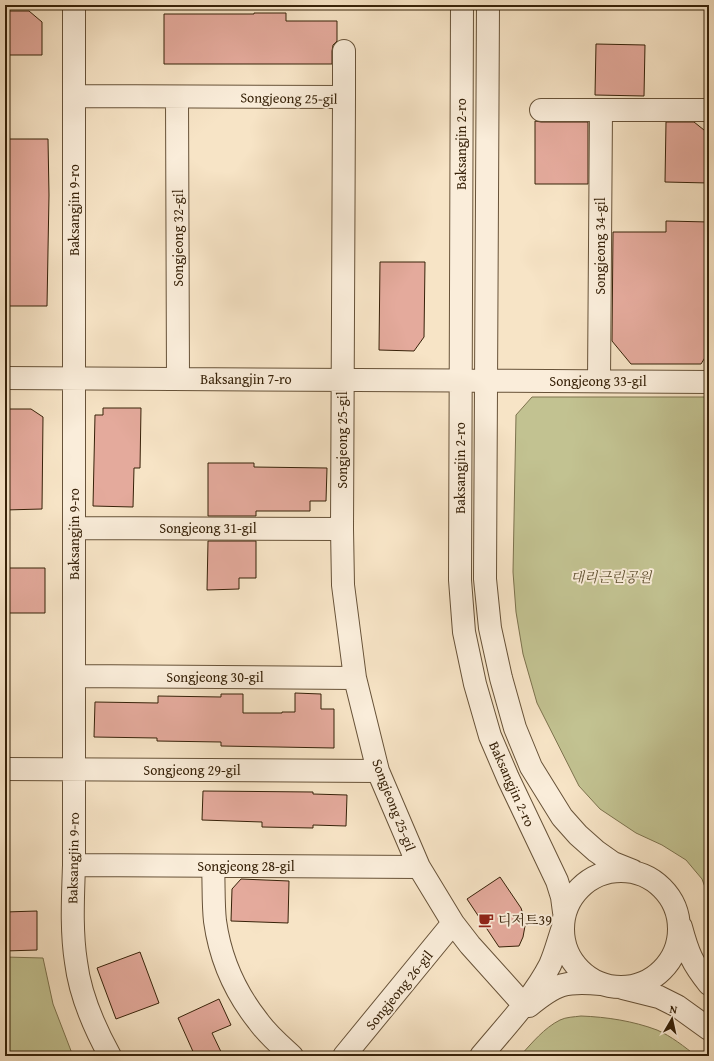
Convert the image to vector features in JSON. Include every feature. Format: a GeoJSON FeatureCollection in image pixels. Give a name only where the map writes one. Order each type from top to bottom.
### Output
{"type":"FeatureCollection","features":[{"type":"Feature","properties":{"kind":"street","name":"Baksangjin 9-ro"},"geometry":{"type":"LineString","coordinates":[[74,5],[74,864],[72,918],[76,963],[86,1005],[101,1040],[110,1056]]}},
{"type":"Feature","properties":{"kind":"street","name":"Baksangjin 2-ro"},"geometry":{"type":"LineString","coordinates":[[462,5],[460,580],[464,632],[490,736],[508,778],[557,881],[562,896],[563,921]]}},
{"type":"Feature","properties":{"kind":"street","name":"Baksangjin 2-ro"},"geometry":{"type":"LineString","coordinates":[[488,5],[485,579],[490,628],[501,678],[515,728],[531,767],[562,817],[578,835],[596,851],[613,863],[633,871]]}},
{"type":"Feature","properties":{"kind":"street"},"geometry":{"type":"LineString","coordinates":[[344,51],[344,97]]}},
{"type":"Feature","properties":{"kind":"street","name":"Songjeong 25-gil"},"geometry":{"type":"LineString","coordinates":[[75,96],[344,97],[342,380],[343,585],[355,678],[378,772],[419,867],[453,923],[470,945],[523,1004]]}},
{"type":"Feature","properties":{"kind":"street","name":"Songjeong 32-gil"},"geometry":{"type":"LineString","coordinates":[[177,97],[178,379]]}},
{"type":"Feature","properties":{"kind":"street"},"geometry":{"type":"LineString","coordinates":[[541,110],[709,110]]}},
{"type":"Feature","properties":{"kind":"street","name":"Songjeong 34-gil"},"geometry":{"type":"LineString","coordinates":[[599,381],[601,110]]}},
{"type":"Feature","properties":{"kind":"street","name":"Baksangjin 7-ro"},"geometry":{"type":"LineString","coordinates":[[5,378],[486,380]]}},
{"type":"Feature","properties":{"kind":"street","name":"Songjeong 33-gil"},"geometry":{"type":"LineString","coordinates":[[486,380],[709,382]]}},
{"type":"Feature","properties":{"kind":"street","name":"Songjeong 31-gil"},"geometry":{"type":"LineString","coordinates":[[74,528],[342,528]]}},
{"type":"Feature","properties":{"kind":"street","name":"Songjeong 30-gil"},"geometry":{"type":"LineString","coordinates":[[74,676],[355,678]]}},
{"type":"Feature","properties":{"kind":"street","name":"Songjeong 29-gil"},"geometry":{"type":"LineString","coordinates":[[5,770],[378,772]]}},
{"type":"Feature","properties":{"kind":"street","name":"Songjeong 28-gil"},"geometry":{"type":"LineString","coordinates":[[74,864],[419,867]]}},
{"type":"Feature","properties":{"kind":"street"},"geometry":{"type":"LineString","coordinates":[[213,866],[215,920],[220,948],[231,976],[246,1004],[258,1022],[292,1056]]}},
{"type":"Feature","properties":{"kind":"street"},"geometry":{"type":"LineString","coordinates":[[481,1056],[538,984],[549,965],[557,948],[563,921],[571,896],[583,883],[598,874],[615,870],[633,871],[649,877],[663,888],[673,902],[687,950],[696,968],[709,984]]}},
{"type":"Feature","properties":{"kind":"street"},"geometry":{"type":"LineString","coordinates":[[563,921],[565,947],[573,962],[585,975],[609,986],[635,986],[651,979],[665,968],[674,953],[679,936],[679,919]]}},
{"type":"Feature","properties":{"kind":"street","name":"Songjeong 26-gil"},"geometry":{"type":"LineString","coordinates":[[344,1056],[453,923]]}},
{"type":"Feature","properties":{"kind":"street"},"geometry":{"type":"LineString","coordinates":[[499,1034],[545,993],[561,984],[579,982],[609,986],[659,997],[677,1006],[709,1029]]}},
{"type":"Feature","properties":{"kind":"green space","name":"대리근린공원"},"geometry":{"type":"Polygon","coordinates":[[[532,397],[709,397],[709,898],[702,879],[686,860],[662,845],[636,833],[600,809],[579,786],[537,703],[523,654],[516,612],[513,572],[516,415],[532,397]]]}},
{"type":"Feature","properties":{"kind":"green space"},"geometry":{"type":"Polygon","coordinates":[[[5,957],[43,958],[53,1004],[73,1056],[5,1056],[5,957]]]}},
{"type":"Feature","properties":{"kind":"green space"},"geometry":{"type":"Polygon","coordinates":[[[581,1016],[620,1020],[657,1030],[673,1038],[696,1056],[520,1056],[538,1036],[554,1023],[565,1018],[581,1016]]]}},
{"type":"Feature","properties":{"kind":"building"},"geometry":{"type":"Polygon","coordinates":[[[5,11],[29,11],[42,22],[42,55],[5,55],[5,11]]]}},
{"type":"Feature","properties":{"kind":"building"},"geometry":{"type":"Polygon","coordinates":[[[286,13],[286,21],[337,21],[337,41],[333,45],[332,64],[164,64],[164,14],[286,13]]]}},
{"type":"Feature","properties":{"kind":"building"},"geometry":{"type":"Polygon","coordinates":[[[596,44],[645,45],[644,96],[595,95],[596,44]]]}},
{"type":"Feature","properties":{"kind":"building"},"geometry":{"type":"Polygon","coordinates":[[[535,121],[588,122],[588,184],[535,184],[535,121]]]}},
{"type":"Feature","properties":{"kind":"building"},"geometry":{"type":"Polygon","coordinates":[[[666,122],[694,122],[709,134],[709,183],[665,182],[666,122]]]}},
{"type":"Feature","properties":{"kind":"building"},"geometry":{"type":"Polygon","coordinates":[[[5,139],[48,139],[49,195],[47,306],[5,306],[5,139]]]}},
{"type":"Feature","properties":{"kind":"building"},"geometry":{"type":"Polygon","coordinates":[[[666,221],[709,222],[709,351],[701,364],[631,364],[612,341],[613,232],[666,232],[666,221]]]}},
{"type":"Feature","properties":{"kind":"building"},"geometry":{"type":"Polygon","coordinates":[[[380,262],[425,262],[424,337],[414,351],[379,350],[380,262]]]}},
{"type":"Feature","properties":{"kind":"building"},"geometry":{"type":"Polygon","coordinates":[[[103,408],[141,408],[140,468],[134,468],[133,507],[93,506],[95,415],[103,415],[103,408]]]}},
{"type":"Feature","properties":{"kind":"building"},"geometry":{"type":"Polygon","coordinates":[[[5,409],[31,409],[43,417],[42,509],[5,510],[5,409]]]}},
{"type":"Feature","properties":{"kind":"building"},"geometry":{"type":"Polygon","coordinates":[[[208,463],[254,463],[254,467],[327,468],[326,501],[310,501],[310,511],[256,511],[256,516],[208,516],[208,463]]]}},
{"type":"Feature","properties":{"kind":"building"},"geometry":{"type":"Polygon","coordinates":[[[208,541],[256,541],[256,578],[239,578],[239,589],[207,590],[208,541]]]}},
{"type":"Feature","properties":{"kind":"building"},"geometry":{"type":"Polygon","coordinates":[[[5,568],[45,568],[45,613],[5,613],[5,568]]]}},
{"type":"Feature","properties":{"kind":"building"},"geometry":{"type":"Polygon","coordinates":[[[295,693],[321,694],[321,709],[334,709],[334,748],[221,746],[221,742],[157,741],[157,738],[94,737],[95,702],[158,703],[158,696],[221,697],[221,694],[243,694],[243,713],[282,713],[295,712],[295,693]]]}},
{"type":"Feature","properties":{"kind":"building"},"geometry":{"type":"Polygon","coordinates":[[[203,791],[313,792],[313,794],[347,795],[346,826],[313,825],[313,828],[262,827],[262,822],[202,820],[203,791]]]}},
{"type":"Feature","properties":{"kind":"building"},"geometry":{"type":"Polygon","coordinates":[[[500,877],[521,908],[524,917],[525,926],[523,937],[519,946],[499,947],[467,899],[500,877]]]}},
{"type":"Feature","properties":{"kind":"building"},"geometry":{"type":"Polygon","coordinates":[[[241,879],[289,881],[288,923],[231,921],[232,889],[241,879]]]}},
{"type":"Feature","properties":{"kind":"building"},"geometry":{"type":"Polygon","coordinates":[[[37,911],[37,950],[5,951],[5,912],[37,911]]]}},
{"type":"Feature","properties":{"kind":"building"},"geometry":{"type":"Polygon","coordinates":[[[140,952],[159,1003],[116,1019],[97,968],[140,952]]]}},
{"type":"Feature","properties":{"kind":"building"},"geometry":{"type":"Polygon","coordinates":[[[219,999],[231,1025],[212,1033],[223,1056],[195,1056],[178,1018],[219,999]]]}},
{"type":"Feature","properties":{"kind":"place","name":"디저트39"},"geometry":{"type":"Point","coordinates":[486,920]}}]}
